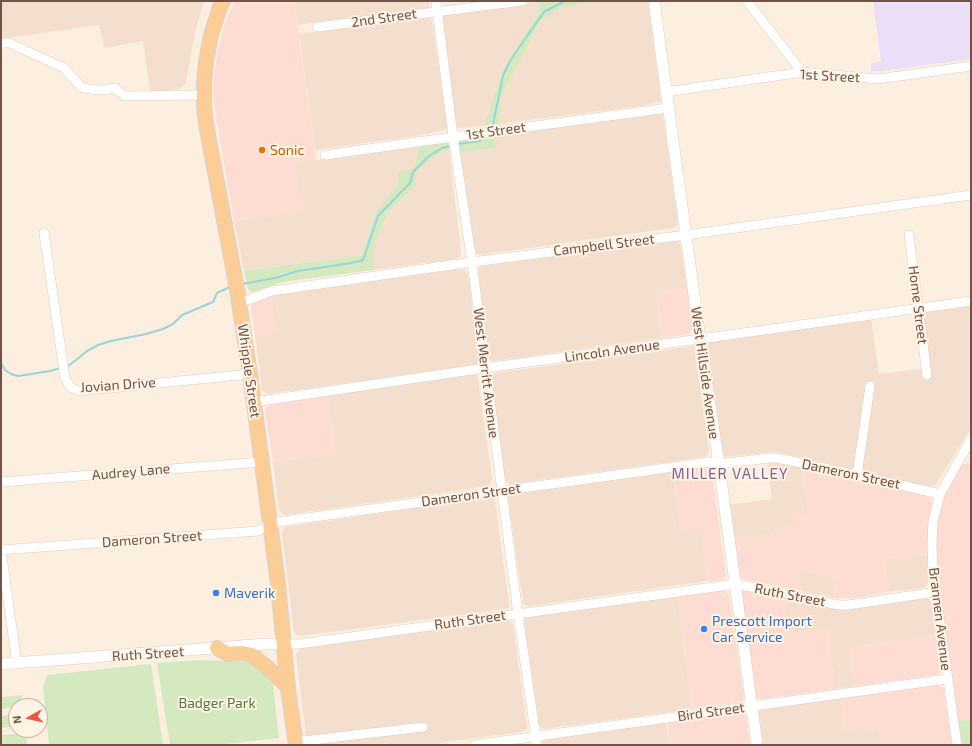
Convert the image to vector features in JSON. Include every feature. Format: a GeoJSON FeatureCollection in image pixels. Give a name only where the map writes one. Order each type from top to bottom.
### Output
{"type":"FeatureCollection","features":[{"type":"Feature","properties":{"kind":"main road","name":"Whipple Street"},"geometry":{"type":"LineString","coordinates":[[223,1],[211,34],[206,62],[203,95],[206,124],[240,303],[278,584],[287,686],[296,744]]}},
{"type":"Feature","properties":{"kind":"main road"},"geometry":{"type":"LineString","coordinates":[[218,648],[228,654],[242,653],[252,655],[287,686]]}},
{"type":"Feature","properties":{"kind":"street","name":"West Merritt Avenue"},"geometry":{"type":"LineString","coordinates":[[436,1],[453,138],[472,262],[518,614],[537,741]]}},
{"type":"Feature","properties":{"kind":"street","name":"2nd Street"},"geometry":{"type":"LineString","coordinates":[[316,27],[522,1]]}},
{"type":"Feature","properties":{"kind":"street","name":"West Hillside Avenue"},"geometry":{"type":"LineString","coordinates":[[654,1],[700,339],[736,584],[757,745]]}},
{"type":"Feature","properties":{"kind":"street"},"geometry":{"type":"LineString","coordinates":[[747,1],[802,72]]}},
{"type":"Feature","properties":{"kind":"street"},"geometry":{"type":"LineString","coordinates":[[1,43],[9,43],[64,68],[82,88],[100,90],[115,88],[124,96],[203,95]]}},
{"type":"Feature","properties":{"kind":"street","name":"1st Street"},"geometry":{"type":"LineString","coordinates":[[666,92],[802,72],[878,79],[971,66]]}},
{"type":"Feature","properties":{"kind":"street","name":"1st Street"},"geometry":{"type":"LineString","coordinates":[[325,155],[668,108]]}},
{"type":"Feature","properties":{"kind":"street","name":"Campbell Street"},"geometry":{"type":"LineString","coordinates":[[240,303],[272,291],[472,262],[686,235],[971,196]]}},
{"type":"Feature","properties":{"kind":"street","name":"Jovian Drive"},"geometry":{"type":"LineString","coordinates":[[44,233],[66,378],[70,387],[80,391],[250,374]]}},
{"type":"Feature","properties":{"kind":"street","name":"Home Street"},"geometry":{"type":"LineString","coordinates":[[909,235],[927,375]]}},
{"type":"Feature","properties":{"kind":"street","name":"Lincoln Avenue"},"geometry":{"type":"LineString","coordinates":[[254,402],[485,368],[971,301]]}},
{"type":"Feature","properties":{"kind":"street"},"geometry":{"type":"LineString","coordinates":[[857,475],[870,386]]}},
{"type":"Feature","properties":{"kind":"street","name":"Brannen Avenue"},"geometry":{"type":"LineString","coordinates":[[957,745],[933,571],[933,521],[940,494],[971,439]]}},
{"type":"Feature","properties":{"kind":"street","name":"Dameron Street"},"geometry":{"type":"LineString","coordinates":[[1,550],[258,531],[270,523],[710,462],[719,464],[769,458],[777,458],[940,494]]}},
{"type":"Feature","properties":{"kind":"street","name":"Audrey Lane"},"geometry":{"type":"LineString","coordinates":[[1,482],[262,462]]}},
{"type":"Feature","properties":{"kind":"street"},"geometry":{"type":"LineString","coordinates":[[1,550],[17,664]]}},
{"type":"Feature","properties":{"kind":"street","name":"Ruth Street"},"geometry":{"type":"LineString","coordinates":[[1,664],[17,664],[266,644],[299,644],[736,584],[839,605],[936,592]]}},
{"type":"Feature","properties":{"kind":"street","name":"Bird Street"},"geometry":{"type":"LineString","coordinates":[[474,745],[537,741],[751,706],[947,679]]}},
{"type":"Feature","properties":{"kind":"street"},"geometry":{"type":"LineString","coordinates":[[296,744],[422,727]]}},
{"type":"Feature","properties":{"kind":"shaded area"},"geometry":{"type":"Polygon","coordinates":[[[1,1],[204,1],[195,32],[186,83],[180,89],[150,91],[143,41],[105,48],[99,25],[1,39],[1,1]]]}},
{"type":"Feature","properties":{"kind":"shaded area"},"geometry":{"type":"Polygon","coordinates":[[[235,1],[294,1],[316,160],[294,163],[302,212],[234,221],[216,117],[214,78],[217,55],[224,25],[235,1]]]}},
{"type":"Feature","properties":{"kind":"shaded area"},"geometry":{"type":"Polygon","coordinates":[[[294,1],[429,1],[430,5],[426,10],[298,25],[294,1]]]}},
{"type":"Feature","properties":{"kind":"shaded area"},"geometry":{"type":"Polygon","coordinates":[[[595,1],[648,1],[661,101],[641,106],[499,124],[501,98],[540,21],[561,6],[595,1]]]}},
{"type":"Feature","properties":{"kind":"shaded area"},"geometry":{"type":"Polygon","coordinates":[[[873,1],[971,1],[971,59],[882,71],[871,71],[871,63],[881,61],[873,1]]]}},
{"type":"Feature","properties":{"kind":"shaded area"},"geometry":{"type":"Polygon","coordinates":[[[538,2],[539,12],[502,71],[484,126],[458,128],[454,116],[441,20],[443,16],[447,14],[538,2]]]}},
{"type":"Feature","properties":{"kind":"shaded area"},"geometry":{"type":"Polygon","coordinates":[[[430,18],[432,21],[448,129],[416,136],[315,150],[299,34],[430,18]]]}},
{"type":"Feature","properties":{"kind":"shaded area"},"geometry":{"type":"Polygon","coordinates":[[[651,114],[662,114],[663,116],[678,222],[676,226],[673,228],[479,255],[474,251],[460,153],[495,148],[494,134],[651,114]]]}},
{"type":"Feature","properties":{"kind":"shaded area"},"geometry":{"type":"Polygon","coordinates":[[[419,146],[414,169],[399,183],[376,212],[362,255],[244,271],[234,221],[301,212],[294,163],[419,146]]]}},
{"type":"Feature","properties":{"kind":"shaded area"},"geometry":{"type":"Polygon","coordinates":[[[449,150],[461,252],[460,257],[456,259],[373,270],[373,248],[388,212],[415,185],[415,174],[440,152],[449,150]]]}},
{"type":"Feature","properties":{"kind":"shaded area"},"geometry":{"type":"Polygon","coordinates":[[[678,240],[680,243],[687,287],[656,292],[662,338],[494,361],[491,361],[488,358],[477,274],[478,269],[481,266],[678,240]]]}},
{"type":"Feature","properties":{"kind":"shaded area"},"geometry":{"type":"Polygon","coordinates":[[[457,269],[464,270],[468,274],[479,358],[475,365],[268,394],[262,390],[255,335],[276,332],[271,297],[457,269]]]}},
{"type":"Feature","properties":{"kind":"shaded area"},"geometry":{"type":"Polygon","coordinates":[[[687,287],[693,328],[692,331],[689,334],[662,338],[656,292],[687,287]]]}},
{"type":"Feature","properties":{"kind":"shaded area"},"geometry":{"type":"Polygon","coordinates":[[[271,297],[276,332],[255,335],[251,308],[252,304],[271,297]]]}},
{"type":"Feature","properties":{"kind":"shaded area"},"geometry":{"type":"Polygon","coordinates":[[[971,306],[971,428],[936,484],[931,486],[895,480],[773,452],[722,457],[706,346],[709,342],[871,318],[879,374],[928,368],[923,313],[971,306]]]}},
{"type":"Feature","properties":{"kind":"shaded area"},"geometry":{"type":"Polygon","coordinates":[[[694,346],[709,450],[705,457],[511,484],[505,480],[491,376],[492,374],[694,346]]]}},
{"type":"Feature","properties":{"kind":"shaded area"},"geometry":{"type":"Polygon","coordinates":[[[471,374],[476,375],[478,378],[492,479],[489,486],[286,515],[281,513],[279,510],[273,462],[336,454],[327,395],[471,374]]]}},
{"type":"Feature","properties":{"kind":"shaded area"},"geometry":{"type":"Polygon","coordinates":[[[327,395],[336,454],[273,462],[265,411],[266,408],[270,405],[327,395]]]}},
{"type":"Feature","properties":{"kind":"shaded area"},"geometry":{"type":"Polygon","coordinates":[[[767,462],[779,462],[802,467],[808,513],[792,525],[774,527],[775,534],[733,540],[728,505],[772,499],[767,462]]]}},
{"type":"Feature","properties":{"kind":"shaded area"},"geometry":{"type":"Polygon","coordinates":[[[971,463],[971,719],[958,721],[935,565],[936,528],[941,496],[957,465],[971,463]]]}},
{"type":"Feature","properties":{"kind":"shaded area"},"geometry":{"type":"Polygon","coordinates":[[[802,467],[928,495],[931,497],[932,502],[928,527],[928,554],[884,559],[889,592],[854,598],[834,598],[837,580],[799,568],[801,591],[739,577],[733,540],[775,534],[774,527],[792,524],[791,514],[808,513],[802,467]]]}},
{"type":"Feature","properties":{"kind":"shaded area"},"geometry":{"type":"Polygon","coordinates":[[[706,468],[710,469],[712,472],[726,576],[723,580],[708,581],[700,529],[680,531],[673,472],[706,468]]]}},
{"type":"Feature","properties":{"kind":"shaded area"},"geometry":{"type":"Polygon","coordinates":[[[673,472],[680,531],[700,528],[708,581],[529,606],[524,605],[508,498],[511,494],[673,472]]]}},
{"type":"Feature","properties":{"kind":"shaded area"},"geometry":{"type":"Polygon","coordinates":[[[491,497],[495,501],[509,607],[505,609],[301,636],[294,632],[282,533],[285,527],[491,497]]]}},
{"type":"Feature","properties":{"kind":"shaded area"},"geometry":{"type":"Polygon","coordinates":[[[928,554],[928,584],[926,586],[923,588],[889,592],[884,559],[928,554]]]}},
{"type":"Feature","properties":{"kind":"shaded area"},"geometry":{"type":"Polygon","coordinates":[[[798,568],[837,580],[834,598],[801,591],[798,568]]]}},
{"type":"Feature","properties":{"kind":"shaded area"},"geometry":{"type":"Polygon","coordinates":[[[743,589],[784,597],[789,633],[827,628],[835,689],[761,699],[755,696],[741,590],[743,589]]]}},
{"type":"Feature","properties":{"kind":"shaded area"},"geometry":{"type":"Polygon","coordinates":[[[722,590],[729,595],[744,697],[740,702],[692,709],[677,596],[722,590]]]}},
{"type":"Feature","properties":{"kind":"shaded area"},"geometry":{"type":"Polygon","coordinates":[[[677,596],[692,709],[545,729],[542,728],[539,724],[524,621],[525,618],[677,596]]]}},
{"type":"Feature","properties":{"kind":"shaded area"},"geometry":{"type":"Polygon","coordinates":[[[784,597],[840,609],[852,609],[926,598],[931,601],[936,635],[849,647],[855,686],[835,689],[827,628],[789,633],[784,597]]]}},
{"type":"Feature","properties":{"kind":"shaded area"},"geometry":{"type":"Polygon","coordinates":[[[508,620],[513,624],[527,726],[526,730],[522,732],[459,740],[434,745],[307,745],[296,655],[298,651],[303,648],[508,620]]]}},
{"type":"Feature","properties":{"kind":"shaded area"},"geometry":{"type":"Polygon","coordinates":[[[936,635],[941,670],[937,675],[855,686],[849,647],[936,635]]]}},
{"type":"Feature","properties":{"kind":"shaded area"},"geometry":{"type":"Polygon","coordinates":[[[938,685],[942,687],[944,692],[952,745],[882,745],[879,728],[844,732],[840,698],[938,685]]]}},
{"type":"Feature","properties":{"kind":"shaded area"},"geometry":{"type":"Polygon","coordinates":[[[840,698],[879,728],[882,745],[762,745],[758,715],[759,711],[763,709],[840,698]]]}},
{"type":"Feature","properties":{"kind":"shaded area"},"geometry":{"type":"Polygon","coordinates":[[[741,712],[746,716],[750,745],[670,745],[667,722],[741,712]]]}},
{"type":"Feature","properties":{"kind":"shaded area"},"geometry":{"type":"Polygon","coordinates":[[[666,722],[670,745],[542,745],[543,741],[546,739],[666,722]]]}},
{"type":"Feature","properties":{"kind":"green space"},"geometry":{"type":"Polygon","coordinates":[[[595,1],[561,7],[540,21],[501,98],[499,124],[484,126],[502,71],[539,12],[538,2],[595,1]]]}},
{"type":"Feature","properties":{"kind":"green space"},"geometry":{"type":"Polygon","coordinates":[[[494,134],[495,148],[460,153],[458,139],[494,134]]]}},
{"type":"Feature","properties":{"kind":"green space"},"geometry":{"type":"Polygon","coordinates":[[[448,140],[449,150],[440,152],[415,174],[416,185],[388,212],[373,248],[373,270],[282,282],[252,292],[248,289],[244,271],[362,255],[376,212],[399,183],[398,172],[414,169],[419,146],[448,140]]]}},
{"type":"Feature","properties":{"kind":"green space","name":"Badger Park"},"geometry":{"type":"Polygon","coordinates":[[[201,660],[250,662],[266,674],[273,684],[279,738],[219,745],[170,745],[157,663],[201,660]]]}},
{"type":"Feature","properties":{"kind":"green space"},"geometry":{"type":"Polygon","coordinates":[[[151,664],[163,745],[49,745],[48,698],[44,698],[43,687],[48,675],[151,664]]]}},
{"type":"Feature","properties":{"kind":"green space"},"geometry":{"type":"Polygon","coordinates":[[[22,695],[22,698],[8,698],[8,708],[1,709],[1,697],[22,695]]]}},
{"type":"Feature","properties":{"kind":"green space"},"geometry":{"type":"Polygon","coordinates":[[[8,715],[8,727],[1,728],[1,716],[8,715]]]}},
{"type":"Feature","properties":{"kind":"green space"},"geometry":{"type":"Polygon","coordinates":[[[971,719],[971,745],[962,745],[958,721],[971,719]]]}},
{"type":"Feature","properties":{"kind":"green space"},"geometry":{"type":"Polygon","coordinates":[[[8,734],[8,738],[26,738],[27,744],[1,745],[1,735],[8,734]]]}},
{"type":"Feature","properties":{"kind":"waterway"},"geometry":{"type":"LineString","coordinates":[[493,124],[503,76],[511,59],[544,12],[565,1]]}},
{"type":"Feature","properties":{"kind":"waterway"},"geometry":{"type":"LineString","coordinates":[[458,144],[480,141],[484,136]]}},
{"type":"Feature","properties":{"kind":"waterway"},"geometry":{"type":"LineString","coordinates":[[242,284],[275,278],[298,271],[363,260],[378,216],[410,183],[413,172],[429,156],[442,148],[452,146]]}},
{"type":"Feature","properties":{"kind":"waterway"},"geometry":{"type":"LineString","coordinates":[[66,367],[87,351],[98,345],[163,329],[173,324],[182,315],[213,302],[217,293],[232,286]]}},
{"type":"Feature","properties":{"kind":"waterway"},"geometry":{"type":"LineString","coordinates":[[1,363],[5,370],[18,376],[61,368]]}},
{"type":"Feature","properties":{"kind":"place","name":"Sonic"},"geometry":{"type":"Point","coordinates":[262,150]}},
{"type":"Feature","properties":{"kind":"place","name":"Maverik"},"geometry":{"type":"Point","coordinates":[216,593]}},
{"type":"Feature","properties":{"kind":"place","name":"Prescott Import Car Service"},"geometry":{"type":"Point","coordinates":[704,629]}},
{"type":"Feature","properties":{"kind":"district","name":"MILLER VALLEY"},"geometry":{"type":"Point","coordinates":[730,474]}}]}
